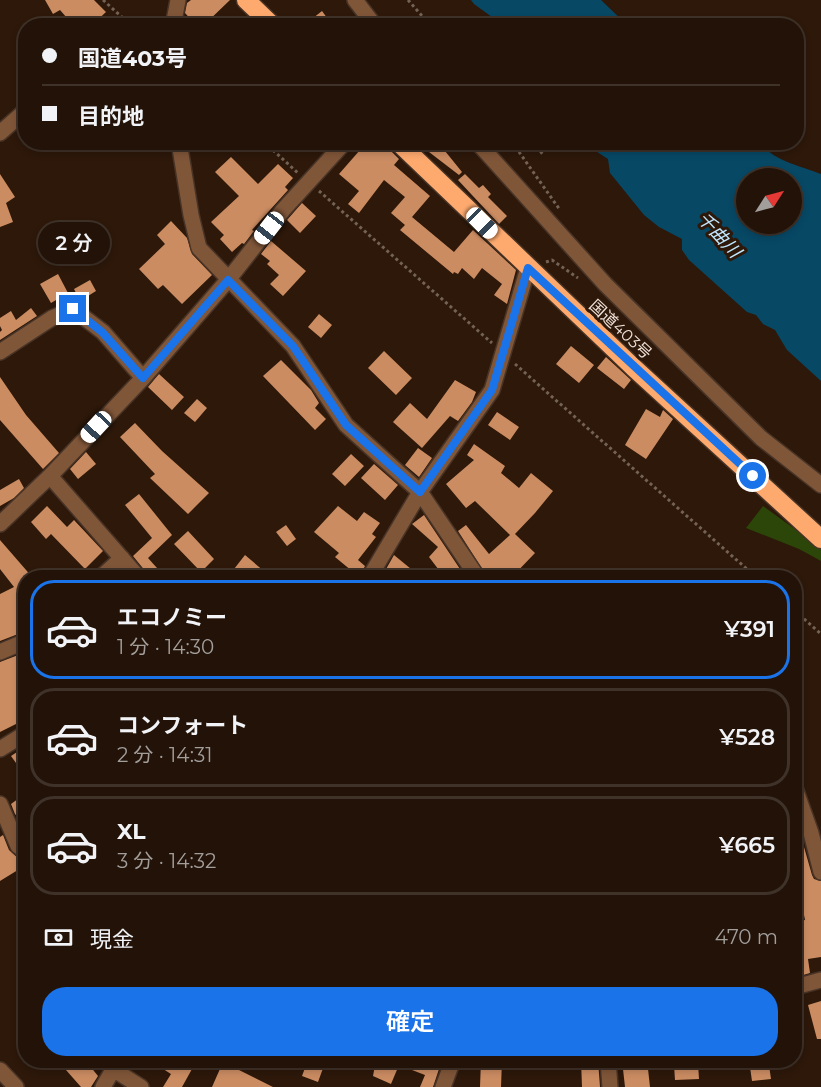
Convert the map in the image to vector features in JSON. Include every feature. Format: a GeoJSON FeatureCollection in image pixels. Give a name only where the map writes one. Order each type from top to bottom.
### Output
{"type":"FeatureCollection","features":[{"type":"Feature","properties":{"kind":"highway"},"geometry":{"type":"LineString","coordinates":[[246,0],[265,18]]}},
{"type":"Feature","properties":{"kind":"highway","name":"国道403号"},"geometry":{"type":"LineString","coordinates":[[407,150],[528,268],[821,539]]}},
{"type":"Feature","properties":{"kind":"street"},"geometry":{"type":"LineString","coordinates":[[174,18],[178,0]]}},
{"type":"Feature","properties":{"kind":"street"},"geometry":{"type":"LineString","coordinates":[[355,0],[369,18]]}},
{"type":"Feature","properties":{"kind":"street"},"geometry":{"type":"LineString","coordinates":[[0,133],[18,117]]}},
{"type":"Feature","properties":{"kind":"street"},"geometry":{"type":"LineString","coordinates":[[180,150],[190,215],[199,248],[293,346],[346,425],[420,492],[473,570]]}},
{"type":"Feature","properties":{"kind":"street"},"geometry":{"type":"LineString","coordinates":[[2,517],[50,476],[143,378],[228,280],[283,210],[338,150]]}},
{"type":"Feature","properties":{"kind":"street"},"geometry":{"type":"LineString","coordinates":[[484,150],[604,284],[761,438],[821,484]]}},
{"type":"Feature","properties":{"kind":"street"},"geometry":{"type":"LineString","coordinates":[[374,570],[420,492],[492,390],[528,268]]}},
{"type":"Feature","properties":{"kind":"street"},"geometry":{"type":"LineString","coordinates":[[0,352],[52,318],[73,309],[102,332],[143,378]]}},
{"type":"Feature","properties":{"kind":"street"},"geometry":{"type":"LineString","coordinates":[[50,476],[133,570]]}},
{"type":"Feature","properties":{"kind":"street"},"geometry":{"type":"LineString","coordinates":[[109,570],[122,558]]}},
{"type":"Feature","properties":{"kind":"street"},"geometry":{"type":"LineString","coordinates":[[0,652],[18,644]]}},
{"type":"Feature","properties":{"kind":"street"},"geometry":{"type":"LineString","coordinates":[[0,749],[18,738]]}},
{"type":"Feature","properties":{"kind":"street"},"geometry":{"type":"LineString","coordinates":[[0,804],[5,830],[18,846]]}},
{"type":"Feature","properties":{"kind":"street"},"geometry":{"type":"LineString","coordinates":[[802,808],[821,872]]}},
{"type":"Feature","properties":{"kind":"street"},"geometry":{"type":"LineString","coordinates":[[802,986],[820,985]]}},
{"type":"Feature","properties":{"kind":"street"},"geometry":{"type":"LineString","coordinates":[[104,1087],[114,1068]]}},
{"type":"Feature","properties":{"kind":"street"},"geometry":{"type":"LineString","coordinates":[[119,1068],[141,1087]]}},
{"type":"Feature","properties":{"kind":"street"},"geometry":{"type":"LineString","coordinates":[[443,1087],[450,1068]]}},
{"type":"Feature","properties":{"kind":"street"},"geometry":{"type":"LineString","coordinates":[[609,1068],[610,1087]]}},
{"type":"Feature","properties":{"kind":"street"},"geometry":{"type":"LineString","coordinates":[[0,1070],[16,1087]]}},
{"type":"Feature","properties":{"kind":"path"},"geometry":{"type":"LineString","coordinates":[[103,0],[123,18]]}},
{"type":"Feature","properties":{"kind":"path"},"geometry":{"type":"LineString","coordinates":[[408,0],[424,18]]}},
{"type":"Feature","properties":{"kind":"path"},"geometry":{"type":"LineString","coordinates":[[539,150],[544,156]]}},
{"type":"Feature","properties":{"kind":"path"},"geometry":{"type":"LineString","coordinates":[[528,268],[552,260],[585,283]]}},
{"type":"Feature","properties":{"kind":"path"},"geometry":{"type":"LineString","coordinates":[[802,617],[821,634]]}},
{"type":"Feature","properties":{"kind":"green space"},"geometry":{"type":"Polygon","coordinates":[[[763,506],[821,548],[821,561],[799,549],[746,528],[763,506]]]}},
{"type":"Feature","properties":{"kind":"water"},"geometry":{"type":"Polygon","coordinates":[[[471,0],[601,0],[620,18],[493,18],[471,0]]]}},
{"type":"Feature","properties":{"kind":"water","name":"千曲川"},"geometry":{"type":"Polygon","coordinates":[[[594,150],[767,150],[780,159],[821,174],[821,381],[787,350],[775,330],[763,324],[756,315],[747,312],[689,260],[682,250],[682,239],[659,227],[644,215],[610,173],[608,159],[594,150]]]}},
{"type":"Feature","properties":{"kind":"building"},"geometry":{"type":"Polygon","coordinates":[[[45,0],[94,0],[106,12],[100,18],[67,18],[60,10],[53,14],[45,0]]]}},
{"type":"Feature","properties":{"kind":"building"},"geometry":{"type":"Polygon","coordinates":[[[191,0],[230,0],[211,18],[190,18],[185,13],[187,3],[191,0]]]}},
{"type":"Feature","properties":{"kind":"building"},"geometry":{"type":"Polygon","coordinates":[[[322,11],[327,18],[313,18],[322,11]]]}},
{"type":"Feature","properties":{"kind":"building"},"geometry":{"type":"Polygon","coordinates":[[[360,150],[390,150],[399,159],[394,165],[430,196],[412,217],[454,252],[473,230],[516,270],[507,304],[494,295],[502,284],[482,268],[474,279],[462,268],[458,274],[454,272],[453,274],[400,230],[405,225],[391,213],[405,197],[384,180],[359,213],[348,204],[359,191],[339,174],[360,150]]]}},
{"type":"Feature","properties":{"kind":"building"},"geometry":{"type":"Polygon","coordinates":[[[426,150],[446,150],[462,172],[459,175],[426,150]]]}},
{"type":"Feature","properties":{"kind":"building"},"geometry":{"type":"Polygon","coordinates":[[[231,157],[258,184],[278,164],[293,178],[285,187],[288,190],[252,230],[254,231],[244,244],[242,243],[232,252],[220,239],[224,235],[211,222],[239,196],[215,172],[231,157]]]}},
{"type":"Feature","properties":{"kind":"building"},"geometry":{"type":"Polygon","coordinates":[[[0,174],[15,197],[6,203],[13,222],[0,227],[0,174]]]}},
{"type":"Feature","properties":{"kind":"building"},"geometry":{"type":"Polygon","coordinates":[[[465,174],[479,188],[483,185],[491,194],[488,197],[507,216],[499,224],[458,180],[465,174]]]}},
{"type":"Feature","properties":{"kind":"building"},"geometry":{"type":"Polygon","coordinates":[[[302,203],[316,216],[300,233],[287,220],[302,203]]]}},
{"type":"Feature","properties":{"kind":"building"},"geometry":{"type":"Polygon","coordinates":[[[171,221],[187,238],[192,254],[212,275],[182,304],[163,285],[158,289],[139,269],[165,244],[157,235],[171,221]]]}},
{"type":"Feature","properties":{"kind":"building"},"geometry":{"type":"Polygon","coordinates":[[[271,241],[306,271],[283,296],[270,284],[279,275],[267,264],[270,261],[261,254],[271,241]]]}},
{"type":"Feature","properties":{"kind":"building"},"geometry":{"type":"Polygon","coordinates":[[[58,274],[68,293],[51,303],[40,284],[58,274]]]}},
{"type":"Feature","properties":{"kind":"building"},"geometry":{"type":"Polygon","coordinates":[[[90,280],[96,291],[80,301],[74,289],[90,280]]]}},
{"type":"Feature","properties":{"kind":"building"},"geometry":{"type":"Polygon","coordinates":[[[31,308],[37,316],[0,340],[2,330],[0,318],[11,311],[16,320],[31,308]]]}},
{"type":"Feature","properties":{"kind":"building"},"geometry":{"type":"Polygon","coordinates":[[[319,314],[332,325],[321,338],[308,327],[319,314]]]}},
{"type":"Feature","properties":{"kind":"building"},"geometry":{"type":"Polygon","coordinates":[[[571,346],[594,365],[579,383],[556,364],[571,346]]]}},
{"type":"Feature","properties":{"kind":"building"},"geometry":{"type":"Polygon","coordinates":[[[384,351],[412,378],[396,395],[368,368],[384,351]]]}},
{"type":"Feature","properties":{"kind":"building"},"geometry":{"type":"Polygon","coordinates":[[[606,357],[631,380],[624,389],[597,368],[606,357]]]}},
{"type":"Feature","properties":{"kind":"building"},"geometry":{"type":"Polygon","coordinates":[[[281,360],[311,390],[319,403],[315,408],[326,419],[315,430],[263,376],[281,360]]]}},
{"type":"Feature","properties":{"kind":"building"},"geometry":{"type":"Polygon","coordinates":[[[159,374],[184,397],[172,410],[148,387],[159,374]]]}},
{"type":"Feature","properties":{"kind":"building"},"geometry":{"type":"Polygon","coordinates":[[[0,377],[26,415],[59,453],[43,469],[0,420],[0,377]]]}},
{"type":"Feature","properties":{"kind":"building"},"geometry":{"type":"Polygon","coordinates":[[[455,380],[476,392],[472,402],[458,421],[450,416],[422,448],[393,422],[410,403],[427,419],[455,380]]]}},
{"type":"Feature","properties":{"kind":"building"},"geometry":{"type":"Polygon","coordinates":[[[197,399],[207,408],[195,422],[184,413],[197,399]]]}},
{"type":"Feature","properties":{"kind":"building"},"geometry":{"type":"Polygon","coordinates":[[[646,409],[660,417],[663,410],[673,419],[646,459],[625,445],[646,409]]]}},
{"type":"Feature","properties":{"kind":"building"},"geometry":{"type":"Polygon","coordinates":[[[497,412],[519,427],[510,440],[488,425],[497,412]]]}},
{"type":"Feature","properties":{"kind":"building"},"geometry":{"type":"Polygon","coordinates":[[[135,423],[209,493],[188,514],[150,478],[155,474],[120,437],[135,423]]]}},
{"type":"Feature","properties":{"kind":"building"},"geometry":{"type":"Polygon","coordinates":[[[474,444],[505,466],[501,473],[519,488],[531,473],[553,491],[515,534],[535,553],[519,570],[483,570],[458,531],[466,525],[489,554],[510,535],[475,501],[466,508],[446,484],[474,460],[467,455],[474,444]]]}},
{"type":"Feature","properties":{"kind":"building"},"geometry":{"type":"Polygon","coordinates":[[[418,448],[432,458],[419,477],[405,465],[418,448]]]}},
{"type":"Feature","properties":{"kind":"building"},"geometry":{"type":"Polygon","coordinates":[[[86,452],[96,464],[78,479],[70,469],[86,452]]]}},
{"type":"Feature","properties":{"kind":"building"},"geometry":{"type":"Polygon","coordinates":[[[351,454],[364,466],[345,486],[332,474],[351,454]]]}},
{"type":"Feature","properties":{"kind":"building"},"geometry":{"type":"Polygon","coordinates":[[[374,464],[398,485],[385,500],[361,478],[374,464]]]}},
{"type":"Feature","properties":{"kind":"building"},"geometry":{"type":"Polygon","coordinates":[[[19,479],[24,488],[14,498],[0,506],[0,490],[19,479]]]}},
{"type":"Feature","properties":{"kind":"building"},"geometry":{"type":"Polygon","coordinates":[[[139,494],[172,535],[148,558],[159,570],[144,570],[133,556],[152,538],[125,505],[139,494]]]}},
{"type":"Feature","properties":{"kind":"building"},"geometry":{"type":"Polygon","coordinates":[[[47,506],[67,527],[74,520],[103,551],[85,569],[51,534],[46,539],[31,522],[47,506]]]}},
{"type":"Feature","properties":{"kind":"building"},"geometry":{"type":"Polygon","coordinates":[[[338,506],[357,521],[364,512],[380,523],[372,534],[376,537],[358,560],[365,566],[363,570],[351,570],[335,557],[339,553],[314,532],[338,506]]]}},
{"type":"Feature","properties":{"kind":"building"},"geometry":{"type":"Polygon","coordinates":[[[424,515],[461,570],[439,570],[429,557],[438,547],[412,524],[424,515]]]}},
{"type":"Feature","properties":{"kind":"building"},"geometry":{"type":"Polygon","coordinates":[[[286,525],[296,539],[287,546],[276,532],[286,525]]]}},
{"type":"Feature","properties":{"kind":"building"},"geometry":{"type":"Polygon","coordinates":[[[188,531],[214,559],[203,570],[199,570],[174,544],[188,531]]]}},
{"type":"Feature","properties":{"kind":"building"},"geometry":{"type":"Polygon","coordinates":[[[0,540],[26,570],[18,570],[18,634],[0,641],[0,594],[14,587],[0,569],[0,540]]]}},
{"type":"Feature","properties":{"kind":"building"},"geometry":{"type":"Polygon","coordinates":[[[245,555],[263,570],[233,570],[245,555]]]}},
{"type":"Feature","properties":{"kind":"building"},"geometry":{"type":"Polygon","coordinates":[[[394,555],[412,570],[386,570],[394,555]]]}},
{"type":"Feature","properties":{"kind":"building"},"geometry":{"type":"Polygon","coordinates":[[[18,655],[18,723],[0,732],[0,662],[18,655]]]}},
{"type":"Feature","properties":{"kind":"building"},"geometry":{"type":"Polygon","coordinates":[[[18,751],[18,766],[11,756],[18,751]]]}},
{"type":"Feature","properties":{"kind":"building"},"geometry":{"type":"Polygon","coordinates":[[[18,799],[18,817],[15,814],[11,804],[18,799]]]}},
{"type":"Feature","properties":{"kind":"building"},"geometry":{"type":"Polygon","coordinates":[[[3,835],[9,850],[18,858],[18,870],[0,881],[0,837],[3,835]]]}},
{"type":"Feature","properties":{"kind":"building"},"geometry":{"type":"Polygon","coordinates":[[[802,840],[812,875],[814,879],[821,881],[821,957],[808,959],[810,973],[802,975],[802,921],[805,920],[802,905],[802,840]]]}},
{"type":"Feature","properties":{"kind":"building"},"geometry":{"type":"Polygon","coordinates":[[[821,1001],[821,1039],[817,1039],[808,1005],[821,1001]]]}},
{"type":"Feature","properties":{"kind":"building"},"geometry":{"type":"Polygon","coordinates":[[[68,1068],[92,1068],[98,1076],[91,1087],[81,1087],[66,1070],[68,1068]]]}},
{"type":"Feature","properties":{"kind":"building"},"geometry":{"type":"Polygon","coordinates":[[[162,1068],[193,1068],[182,1087],[163,1087],[171,1074],[162,1068]]]}},
{"type":"Feature","properties":{"kind":"building"},"geometry":{"type":"Polygon","coordinates":[[[220,1068],[235,1068],[273,1087],[212,1087],[220,1068]]]}},
{"type":"Feature","properties":{"kind":"building"},"geometry":{"type":"Polygon","coordinates":[[[305,1068],[323,1068],[318,1082],[302,1076],[305,1068]]]}},
{"type":"Feature","properties":{"kind":"building"},"geometry":{"type":"Polygon","coordinates":[[[374,1068],[398,1068],[391,1084],[373,1076],[374,1068]]]}},
{"type":"Feature","properties":{"kind":"building"},"geometry":{"type":"Polygon","coordinates":[[[407,1068],[439,1068],[433,1087],[420,1087],[425,1075],[407,1068]]]}},
{"type":"Feature","properties":{"kind":"building"},"geometry":{"type":"Polygon","coordinates":[[[481,1068],[502,1068],[501,1087],[480,1087],[481,1068]]]}},
{"type":"Feature","properties":{"kind":"building"},"geometry":{"type":"Polygon","coordinates":[[[581,1068],[599,1068],[600,1087],[582,1087],[581,1068]]]}},
{"type":"Feature","properties":{"kind":"building"},"geometry":{"type":"Polygon","coordinates":[[[623,1068],[648,1068],[650,1087],[625,1087],[623,1068]]]}},
{"type":"Feature","properties":{"kind":"building"},"geometry":{"type":"Polygon","coordinates":[[[674,1068],[698,1068],[699,1079],[675,1080],[674,1068]]]}},
{"type":"Feature","properties":{"kind":"building"},"geometry":{"type":"Polygon","coordinates":[[[750,1068],[769,1068],[771,1079],[752,1081],[750,1068]]]}},
{"type":"Feature","properties":{"kind":"route"},"geometry":{"type":"LineString","coordinates":[[73,309],[102,332],[143,378],[228,280],[293,346],[346,425],[420,492],[492,390],[528,268],[753,476]]}}]}
